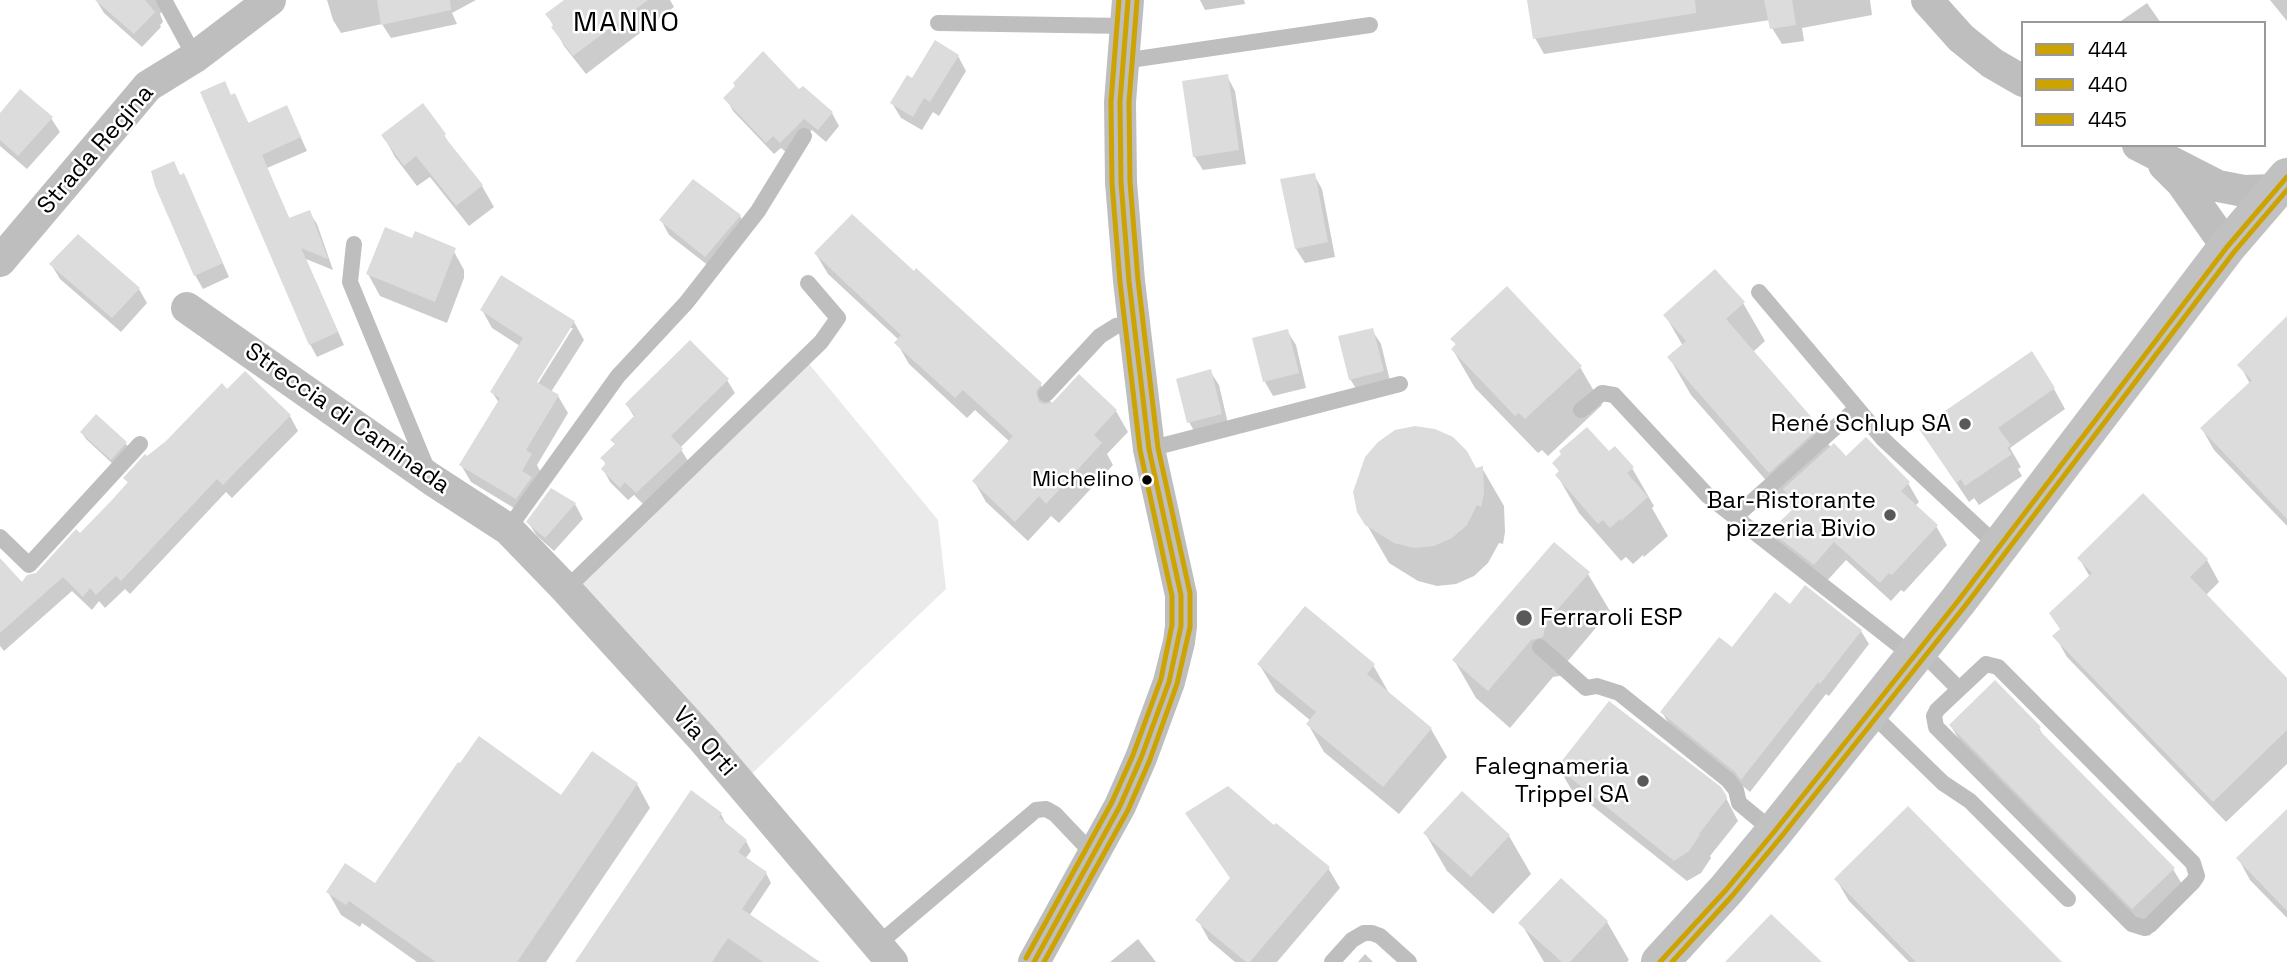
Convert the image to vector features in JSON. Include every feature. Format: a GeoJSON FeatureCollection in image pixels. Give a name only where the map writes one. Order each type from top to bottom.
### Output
{"type":"FeatureCollection","features":[{"type":"Feature","properties":{"kind":"main road"},"geometry":{"type":"LineString","coordinates":[[1660,962],[1726,890],[1870,712],[2227,247],[2281,183]]}},
{"type":"Feature","properties":{"kind":"street","name":"Strada Regina"},"geometry":{"type":"LineString","coordinates":[[0,261],[148,86],[195,57],[270,0]]}},
{"type":"Feature","properties":{"kind":"street"},"geometry":{"type":"LineString","coordinates":[[1927,0],[1961,38],[1992,63],[2021,80]]}},
{"type":"Feature","properties":{"kind":"street"},"geometry":{"type":"LineString","coordinates":[[1034,962],[1120,806],[1169,681],[1179,642],[1181,595],[1149,449],[1121,182],[1121,102],[1126,13]]}},
{"type":"Feature","properties":{"kind":"street"},"geometry":{"type":"LineString","coordinates":[[2144,149],[2227,189],[2281,183]]}},
{"type":"Feature","properties":{"kind":"street"},"geometry":{"type":"LineString","coordinates":[[2144,149],[2182,183],[2227,247]]}},
{"type":"Feature","properties":{"kind":"street","name":"Streccia di Caminada"},"geometry":{"type":"LineString","coordinates":[[187,308],[431,479],[508,529]]}},
{"type":"Feature","properties":{"kind":"street","name":"Via Orti"},"geometry":{"type":"LineString","coordinates":[[508,529],[701,737],[885,954]]}},
{"type":"Feature","properties":{"kind":"lane"},"geometry":{"type":"LineString","coordinates":[[164,0],[195,57]]}},
{"type":"Feature","properties":{"kind":"lane"},"geometry":{"type":"LineString","coordinates":[[938,23],[1126,13]]}},
{"type":"Feature","properties":{"kind":"lane"},"geometry":{"type":"LineString","coordinates":[[1123,61],[1370,25]]}},
{"type":"Feature","properties":{"kind":"lane"},"geometry":{"type":"LineString","coordinates":[[508,529],[618,376],[686,303],[758,211],[804,135]]}},
{"type":"Feature","properties":{"kind":"lane"},"geometry":{"type":"LineString","coordinates":[[354,244],[350,282],[431,479]]}},
{"type":"Feature","properties":{"kind":"lane"},"geometry":{"type":"LineString","coordinates":[[566,589],[821,342],[838,318],[808,283]]}},
{"type":"Feature","properties":{"kind":"lane"},"geometry":{"type":"LineString","coordinates":[[1759,292],[1884,440],[1998,547]]}},
{"type":"Feature","properties":{"kind":"lane"},"geometry":{"type":"LineString","coordinates":[[1046,394],[1100,336],[1116,326],[1134,323]]}},
{"type":"Feature","properties":{"kind":"lane"},"geometry":{"type":"LineString","coordinates":[[1149,449],[1399,384]]}},
{"type":"Feature","properties":{"kind":"lane"},"geometry":{"type":"LineString","coordinates":[[1581,410],[1602,393],[1614,395],[1708,496],[1917,653],[1959,689]]}},
{"type":"Feature","properties":{"kind":"lane"},"geometry":{"type":"LineString","coordinates":[[1735,517],[1857,408]]}},
{"type":"Feature","properties":{"kind":"lane"},"geometry":{"type":"LineString","coordinates":[[0,537],[29,565],[140,444]]}},
{"type":"Feature","properties":{"kind":"lane"},"geometry":{"type":"LineString","coordinates":[[1540,648],[1586,688],[1597,686],[1619,693],[1728,780],[1736,790],[1739,803],[1774,832]]}},
{"type":"Feature","properties":{"kind":"lane"},"geometry":{"type":"LineString","coordinates":[[1986,664],[1998,667],[2193,863],[2197,876],[2193,882],[2150,925],[2145,928],[2132,924],[1936,727],[1934,716],[1959,689],[1986,664]]}},
{"type":"Feature","properties":{"kind":"lane"},"geometry":{"type":"LineString","coordinates":[[1870,712],[1943,783],[1970,800],[2068,899]]}},
{"type":"Feature","properties":{"kind":"lane"},"geometry":{"type":"LineString","coordinates":[[885,954],[1036,810],[1046,809],[1055,814],[1094,855]]}},
{"type":"Feature","properties":{"kind":"lane"},"geometry":{"type":"LineString","coordinates":[[1332,962],[1357,935],[1372,933],[1380,936],[1409,962]]}},
{"type":"Feature","properties":{"kind":"shaded area"},"geometry":{"type":"Polygon","coordinates":[[[805,359],[938,520],[946,589],[741,784],[566,589],[805,359]]]}},
{"type":"Feature","properties":{"kind":"building"},"geometry":{"type":"Polygon","coordinates":[[[95,0],[145,0],[155,12],[134,34],[95,0]]]}},
{"type":"Feature","properties":{"kind":"building"},"geometry":{"type":"Polygon","coordinates":[[[377,0],[450,0],[451,10],[381,25],[377,0]]]}},
{"type":"Feature","properties":{"kind":"building"},"geometry":{"type":"Polygon","coordinates":[[[564,0],[648,0],[573,56],[551,27],[554,25],[545,14],[564,0]]]}},
{"type":"Feature","properties":{"kind":"building"},"geometry":{"type":"Polygon","coordinates":[[[1527,0],[1695,0],[1696,13],[1533,39],[1527,0]]]}},
{"type":"Feature","properties":{"kind":"building"},"geometry":{"type":"Polygon","coordinates":[[[1764,0],[1792,0],[1796,25],[1770,29],[1764,0]]]}},
{"type":"Feature","properties":{"kind":"building"},"geometry":{"type":"Polygon","coordinates":[[[935,40],[959,55],[930,102],[924,98],[913,117],[890,103],[907,75],[912,78],[935,40]]]}},
{"type":"Feature","properties":{"kind":"building"},"geometry":{"type":"Polygon","coordinates":[[[763,51],[799,89],[803,86],[833,112],[818,130],[804,119],[780,143],[773,136],[766,143],[723,98],[735,86],[733,83],[763,51]]]}},
{"type":"Feature","properties":{"kind":"building"},"geometry":{"type":"Polygon","coordinates":[[[1228,74],[1239,150],[1193,157],[1182,81],[1228,74]]]}},
{"type":"Feature","properties":{"kind":"building"},"geometry":{"type":"Polygon","coordinates":[[[225,81],[231,95],[235,93],[248,123],[287,105],[301,137],[262,155],[289,218],[310,210],[328,259],[301,248],[338,332],[309,345],[200,92],[225,81]]]}},
{"type":"Feature","properties":{"kind":"building"},"geometry":{"type":"Polygon","coordinates":[[[20,89],[53,117],[18,156],[0,140],[0,113],[20,89]]]}},
{"type":"Feature","properties":{"kind":"building"},"geometry":{"type":"Polygon","coordinates":[[[423,103],[446,134],[444,136],[483,185],[456,206],[416,156],[404,166],[381,135],[423,103]]]}},
{"type":"Feature","properties":{"kind":"building"},"geometry":{"type":"Polygon","coordinates":[[[174,161],[180,175],[184,173],[223,263],[194,276],[151,171],[174,161]]]}},
{"type":"Feature","properties":{"kind":"building"},"geometry":{"type":"Polygon","coordinates":[[[1315,173],[1328,242],[1295,249],[1280,179],[1315,173]]]}},
{"type":"Feature","properties":{"kind":"building"},"geometry":{"type":"Polygon","coordinates":[[[693,179],[741,215],[705,257],[659,220],[693,179]]]}},
{"type":"Feature","properties":{"kind":"building"},"geometry":{"type":"Polygon","coordinates":[[[852,214],[914,271],[916,268],[1042,383],[1036,392],[1039,402],[1053,402],[1079,374],[1117,410],[1094,435],[1102,443],[1046,504],[1039,496],[1015,522],[972,481],[1013,436],[963,390],[955,398],[894,343],[901,335],[814,253],[852,214]]]}},
{"type":"Feature","properties":{"kind":"building"},"geometry":{"type":"Polygon","coordinates":[[[385,227],[412,238],[415,231],[456,248],[435,302],[366,274],[385,227]]]}},
{"type":"Feature","properties":{"kind":"building"},"geometry":{"type":"Polygon","coordinates":[[[78,234],[140,288],[112,318],[49,264],[78,234]]]}},
{"type":"Feature","properties":{"kind":"building"},"geometry":{"type":"Polygon","coordinates":[[[1715,269],[1745,302],[1726,319],[1820,427],[1769,473],[1667,357],[1686,341],[1663,315],[1715,269]]]}},
{"type":"Feature","properties":{"kind":"building"},"geometry":{"type":"Polygon","coordinates":[[[501,275],[575,321],[537,382],[559,395],[526,450],[532,454],[522,471],[532,477],[516,499],[459,465],[500,398],[490,392],[523,338],[480,310],[501,275]]]}},
{"type":"Feature","properties":{"kind":"building"},"geometry":{"type":"Polygon","coordinates":[[[1507,286],[1582,366],[1525,419],[1519,413],[1515,416],[1451,349],[1456,344],[1450,339],[1507,286]]]}},
{"type":"Feature","properties":{"kind":"building"},"geometry":{"type":"Polygon","coordinates":[[[2287,316],[2287,519],[2200,428],[2252,380],[2237,365],[2287,316]]]}},
{"type":"Feature","properties":{"kind":"building"},"geometry":{"type":"Polygon","coordinates":[[[1373,328],[1384,371],[1349,380],[1338,336],[1373,328]]]}},
{"type":"Feature","properties":{"kind":"building"},"geometry":{"type":"Polygon","coordinates":[[[1288,329],[1299,373],[1263,382],[1252,338],[1288,329]]]}},
{"type":"Feature","properties":{"kind":"building"},"geometry":{"type":"Polygon","coordinates":[[[690,340],[729,379],[671,436],[683,449],[636,493],[625,482],[620,488],[601,469],[606,463],[600,458],[615,444],[610,440],[635,415],[625,404],[690,340]]]}},
{"type":"Feature","properties":{"kind":"building"},"geometry":{"type":"Polygon","coordinates":[[[2032,351],[2055,388],[1998,428],[2011,445],[2007,448],[2012,454],[1965,486],[1961,479],[1956,483],[1919,429],[2032,351]]]}},
{"type":"Feature","properties":{"kind":"building"},"geometry":{"type":"Polygon","coordinates":[[[1211,369],[1222,414],[1187,423],[1176,379],[1211,369]]]}},
{"type":"Feature","properties":{"kind":"building"},"geometry":{"type":"Polygon","coordinates":[[[245,371],[291,415],[223,485],[217,479],[121,581],[116,576],[96,595],[90,588],[83,597],[63,577],[0,633],[0,558],[22,582],[27,575],[36,573],[76,529],[80,533],[112,500],[128,482],[123,478],[145,454],[147,456],[166,441],[222,383],[227,389],[245,371]]]}},
{"type":"Feature","properties":{"kind":"building"},"geometry":{"type":"Polygon","coordinates":[[[96,414],[127,442],[111,460],[80,432],[96,414]]]}},
{"type":"Feature","properties":{"kind":"building"},"geometry":{"type":"Polygon","coordinates":[[[1415,426],[1435,429],[1453,437],[1467,451],[1476,468],[1483,466],[1484,493],[1481,507],[1477,505],[1467,525],[1452,538],[1434,546],[1414,548],[1394,543],[1365,525],[1357,512],[1353,492],[1365,457],[1378,442],[1395,430],[1415,426]]]}},
{"type":"Feature","properties":{"kind":"building"},"geometry":{"type":"Polygon","coordinates":[[[1587,427],[1609,451],[1615,446],[1634,467],[1627,473],[1648,497],[1610,528],[1603,520],[1598,524],[1555,475],[1559,471],[1552,463],[1561,454],[1559,451],[1587,427]]]}},
{"type":"Feature","properties":{"kind":"building"},"geometry":{"type":"Polygon","coordinates":[[[1866,437],[1910,482],[1901,491],[1938,525],[1892,575],[1889,573],[1880,583],[1834,542],[1814,565],[1770,531],[1797,505],[1783,489],[1834,443],[1846,456],[1866,437]]]}},
{"type":"Feature","properties":{"kind":"building"},"geometry":{"type":"Polygon","coordinates":[[[551,488],[576,503],[545,538],[526,522],[551,488]]]}},
{"type":"Feature","properties":{"kind":"building"},"geometry":{"type":"Polygon","coordinates":[[[2143,493],[2208,559],[2190,577],[2287,678],[2287,730],[2213,802],[2052,636],[2060,629],[2049,613],[2092,573],[2077,558],[2143,493]]]}},
{"type":"Feature","properties":{"kind":"building"},"geometry":{"type":"Polygon","coordinates":[[[1554,542],[1590,572],[1546,623],[1543,637],[1531,640],[1488,691],[1452,660],[1554,542]]]}},
{"type":"Feature","properties":{"kind":"building"},"geometry":{"type":"Polygon","coordinates":[[[1805,585],[1862,630],[1741,780],[1735,772],[1660,712],[1719,637],[1732,647],[1775,592],[1790,604],[1805,585]]]}},
{"type":"Feature","properties":{"kind":"building"},"geometry":{"type":"Polygon","coordinates":[[[1305,606],[1375,664],[1367,674],[1432,728],[1383,787],[1306,724],[1316,712],[1257,664],[1305,606]]]}},
{"type":"Feature","properties":{"kind":"building"},"geometry":{"type":"Polygon","coordinates":[[[1995,680],[2041,727],[2038,729],[2175,868],[2132,909],[1949,725],[1995,680]]]}},
{"type":"Feature","properties":{"kind":"building","name":"Falegnameria Trippel SA"},"geometry":{"type":"Polygon","coordinates":[[[1609,701],[1721,787],[1726,795],[1727,798],[1689,851],[1674,861],[1557,767],[1609,701]]]}},
{"type":"Feature","properties":{"kind":"building"},"geometry":{"type":"Polygon","coordinates":[[[479,736],[561,795],[592,751],[638,783],[517,962],[436,962],[349,901],[346,905],[326,892],[345,863],[375,883],[458,762],[460,763],[479,736]]]}},
{"type":"Feature","properties":{"kind":"building"},"geometry":{"type":"Polygon","coordinates":[[[1228,786],[1330,867],[1250,962],[1246,962],[1195,920],[1230,878],[1185,813],[1228,786]]]}},
{"type":"Feature","properties":{"kind":"building"},"geometry":{"type":"Polygon","coordinates":[[[691,790],[722,813],[719,817],[747,840],[738,852],[767,872],[742,909],[820,962],[763,962],[728,938],[712,962],[575,962],[691,790]]]}},
{"type":"Feature","properties":{"kind":"building"},"geometry":{"type":"Polygon","coordinates":[[[1462,791],[1510,835],[1471,877],[1423,833],[1462,791]]]}},
{"type":"Feature","properties":{"kind":"building"},"geometry":{"type":"Polygon","coordinates":[[[1908,806],[2062,962],[1916,962],[1834,879],[1908,806]]]}},
{"type":"Feature","properties":{"kind":"building"},"geometry":{"type":"Polygon","coordinates":[[[2287,809],[2287,911],[2236,858],[2287,809]]]}},
{"type":"Feature","properties":{"kind":"building"},"geometry":{"type":"Polygon","coordinates":[[[1561,878],[1608,921],[1570,962],[1562,962],[1518,923],[1561,878]]]}},
{"type":"Feature","properties":{"kind":"building"},"geometry":{"type":"Polygon","coordinates":[[[1771,914],[1822,962],[1725,962],[1771,914]]]}},
{"type":"Feature","properties":{"kind":"transit line","name":"445"},"geometry":{"type":"LineString","coordinates":[[1026,958],[1112,802],[1133,755],[1161,679],[1172,625],[1172,596],[1140,450],[1120,282],[1112,183],[1111,102],[1119,0]]}},
{"type":"Feature","properties":{"kind":"transit line","name":"444"},"geometry":{"type":"LineString","coordinates":[[1034,962],[1120,806],[1169,682],[1181,626],[1181,595],[1149,449],[1129,281],[1121,182],[1120,102],[1128,0]]}},
{"type":"Feature","properties":{"kind":"transit line","name":"440"},"geometry":{"type":"LineString","coordinates":[[1044,962],[1128,810],[1149,762],[1177,684],[1190,627],[1190,593],[1158,448],[1138,280],[1130,182],[1129,102],[1137,1]]}},
{"type":"Feature","properties":{"kind":"transit line","name":"444"},"geometry":{"type":"LineString","coordinates":[[1660,962],[1726,890],[1774,832],[1958,601],[2227,247],[2287,177]]}},
{"type":"Feature","properties":{"kind":"transit line","name":"440"},"geometry":{"type":"LineString","coordinates":[[1672,962],[1781,837],[1965,606],[2234,252],[2287,190]]}},
{"type":"Feature","properties":{"kind":"place","name":"René Schlup SA"},"geometry":{"type":"Point","coordinates":[1965,424]}},
{"type":"Feature","properties":{"kind":"place","name":"Michelino"},"geometry":{"type":"Point","coordinates":[1147,480]}},
{"type":"Feature","properties":{"kind":"place","name":"Bar-Ristorante pizzeria Bivio"},"geometry":{"type":"Point","coordinates":[1890,515]}},
{"type":"Feature","properties":{"kind":"place","name":"Ferraroli ESP"},"geometry":{"type":"Point","coordinates":[1524,618]}},
{"type":"Feature","properties":{"kind":"place","name":"Falegnameria Trippel SA"},"geometry":{"type":"Point","coordinates":[1643,781]}},
{"type":"Feature","properties":{"kind":"district","name":"MANNO"},"geometry":{"type":"Point","coordinates":[627,23]}}]}
